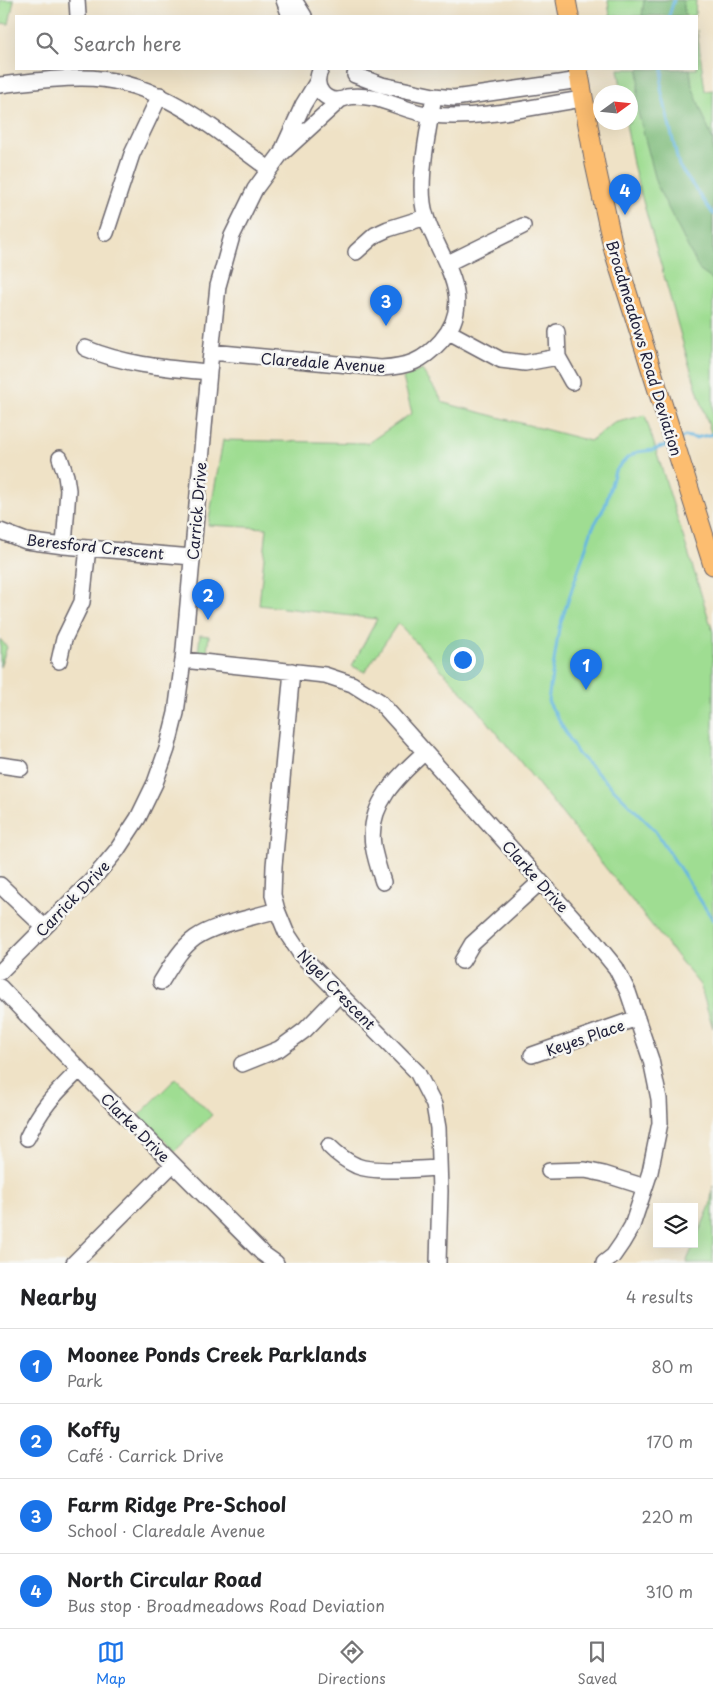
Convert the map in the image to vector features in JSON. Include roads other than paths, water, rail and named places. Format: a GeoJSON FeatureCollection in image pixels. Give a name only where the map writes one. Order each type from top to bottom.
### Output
{"type":"FeatureCollection","features":[{"type":"Feature","properties":{"kind":"main road"},"geometry":{"type":"LineString","coordinates":[[566,0],[568,15]]}},
{"type":"Feature","properties":{"kind":"main road","name":"Broadmeadows Road Deviation"},"geometry":{"type":"LineString","coordinates":[[580,83],[614,251],[713,565]]}},
{"type":"Feature","properties":{"kind":"street"},"geometry":{"type":"LineString","coordinates":[[77,0],[78,15]]}},
{"type":"Feature","properties":{"kind":"street"},"geometry":{"type":"LineString","coordinates":[[284,0],[290,15]]}},
{"type":"Feature","properties":{"kind":"street"},"geometry":{"type":"LineString","coordinates":[[294,0],[303,15]]}},
{"type":"Feature","properties":{"kind":"street"},"geometry":{"type":"LineString","coordinates":[[344,99],[355,88],[354,72],[382,85],[434,96],[454,98],[580,83]]}},
{"type":"Feature","properties":{"kind":"street"},"geometry":{"type":"LineString","coordinates":[[0,85],[80,73],[140,88],[160,95],[186,110],[269,169]]}},
{"type":"Feature","properties":{"kind":"street"},"geometry":{"type":"LineString","coordinates":[[318,73],[322,94],[333,100],[360,95],[370,96],[405,109],[431,115],[463,116],[507,110],[580,83]]}},
{"type":"Feature","properties":{"kind":"street","name":"Carrick Drive"},"geometry":{"type":"LineString","coordinates":[[280,155],[318,73]]}},
{"type":"Feature","properties":{"kind":"street"},"geometry":{"type":"LineString","coordinates":[[502,91],[507,110]]}},
{"type":"Feature","properties":{"kind":"street"},"geometry":{"type":"LineString","coordinates":[[106,233],[132,154],[160,95]]}},
{"type":"Feature","properties":{"kind":"street"},"geometry":{"type":"LineString","coordinates":[[434,96],[424,171],[423,200],[426,218],[448,263],[454,280],[457,296],[455,317],[450,332],[501,360],[525,363],[558,357]]}},
{"type":"Feature","properties":{"kind":"street","name":"Carrick Drive"},"geometry":{"type":"LineString","coordinates":[[0,972],[92,880],[117,850],[138,818],[155,783],[167,749],[176,713],[183,660],[218,286],[232,236],[255,189],[280,155],[320,118],[344,99]]}},
{"type":"Feature","properties":{"kind":"street"},"geometry":{"type":"LineString","coordinates":[[303,105],[320,118]]}},
{"type":"Feature","properties":{"kind":"street"},"geometry":{"type":"LineString","coordinates":[[356,252],[375,235],[388,229],[426,218]]}},
{"type":"Feature","properties":{"kind":"street"},"geometry":{"type":"LineString","coordinates":[[448,263],[523,226]]}},
{"type":"Feature","properties":{"kind":"street","name":"Claredale Avenue"},"geometry":{"type":"LineString","coordinates":[[211,352],[381,368],[396,367],[413,363],[426,357],[450,332]]}},
{"type":"Feature","properties":{"kind":"street"},"geometry":{"type":"LineString","coordinates":[[557,332],[558,357],[572,382]]}},
{"type":"Feature","properties":{"kind":"street"},"geometry":{"type":"LineString","coordinates":[[85,348],[106,357],[127,362],[209,372]]}},
{"type":"Feature","properties":{"kind":"street"},"geometry":{"type":"LineString","coordinates":[[60,458],[68,490],[64,546]]}},
{"type":"Feature","properties":{"kind":"street","name":"Beresford Crescent"},"geometry":{"type":"LineString","coordinates":[[0,531],[26,540],[64,546],[192,557]]}},
{"type":"Feature","properties":{"kind":"street"},"geometry":{"type":"LineString","coordinates":[[59,661],[64,639],[82,602],[88,548]]}},
{"type":"Feature","properties":{"kind":"street","name":"Clarke Drive"},"geometry":{"type":"LineString","coordinates":[[183,660],[325,675],[352,684],[379,701],[616,968],[638,1018],[651,1060],[659,1099],[660,1123],[650,1172],[632,1226],[618,1250],[604,1263]]}},
{"type":"Feature","properties":{"kind":"street","name":"Nigel Crescent"},"geometry":{"type":"LineString","coordinates":[[292,671],[274,866],[273,895],[276,910],[286,932],[302,956],[417,1072],[427,1088],[434,1104],[438,1128],[438,1263]]}},
{"type":"Feature","properties":{"kind":"street"},"geometry":{"type":"LineString","coordinates":[[383,882],[373,844],[374,819],[389,788],[399,775],[425,752]]}},
{"type":"Feature","properties":{"kind":"street"},"geometry":{"type":"LineString","coordinates":[[0,765],[21,768]]}},
{"type":"Feature","properties":{"kind":"street"},"geometry":{"type":"LineString","coordinates":[[462,961],[472,944],[540,882]]}},
{"type":"Feature","properties":{"kind":"street"},"geometry":{"type":"LineString","coordinates":[[0,885],[44,927]]}},
{"type":"Feature","properties":{"kind":"street"},"geometry":{"type":"LineString","coordinates":[[161,982],[179,954],[195,938],[224,925],[276,910]]}},
{"type":"Feature","properties":{"kind":"street","name":"Clarke Drive"},"geometry":{"type":"LineString","coordinates":[[0,987],[79,1070],[262,1252],[276,1263]]}},
{"type":"Feature","properties":{"kind":"street"},"geometry":{"type":"LineString","coordinates":[[242,1064],[279,1049],[305,1030],[340,994]]}},
{"type":"Feature","properties":{"kind":"street","name":"Keyes Place"},"geometry":{"type":"LineString","coordinates":[[532,1055],[638,1018]]}},
{"type":"Feature","properties":{"kind":"street"},"geometry":{"type":"LineString","coordinates":[[27,1138],[47,1102],[79,1070]]}},
{"type":"Feature","properties":{"kind":"street"},"geometry":{"type":"LineString","coordinates":[[329,1146],[339,1156],[359,1167],[392,1170],[439,1168]]}},
{"type":"Feature","properties":{"kind":"street"},"geometry":{"type":"LineString","coordinates":[[74,1263],[174,1164]]}},
{"type":"Feature","properties":{"kind":"street"},"geometry":{"type":"LineString","coordinates":[[549,1171],[585,1170],[604,1174],[645,1188]]}},
{"type":"Feature","properties":{"kind":"waterway"},"geometry":{"type":"LineString","coordinates":[[669,15],[674,0]]}},
{"type":"Feature","properties":{"kind":"waterway"},"geometry":{"type":"LineString","coordinates":[[663,70],[661,89],[679,166],[713,214]]}},
{"type":"Feature","properties":{"kind":"waterway"},"geometry":{"type":"LineString","coordinates":[[680,439],[685,436],[695,438],[713,434]]}},
{"type":"Feature","properties":{"kind":"waterway"},"geometry":{"type":"LineString","coordinates":[[667,445],[653,450],[637,452],[627,458],[615,471],[605,506],[592,529],[559,628],[548,701],[578,754],[655,830],[713,920]]}},
{"type":"Feature","properties":{"kind":"place","name":"North Circular Road"},"geometry":{"type":"Point","coordinates":[625,215]}},
{"type":"Feature","properties":{"kind":"place","name":"Farm Ridge Pre-School"},"geometry":{"type":"Point","coordinates":[386,326]}},
{"type":"Feature","properties":{"kind":"place","name":"Koffy"},"geometry":{"type":"Point","coordinates":[208,620]}},
{"type":"Feature","properties":{"kind":"place","name":"Moonee Ponds Creek Parklands"},"geometry":{"type":"Point","coordinates":[586,690]}}]}
